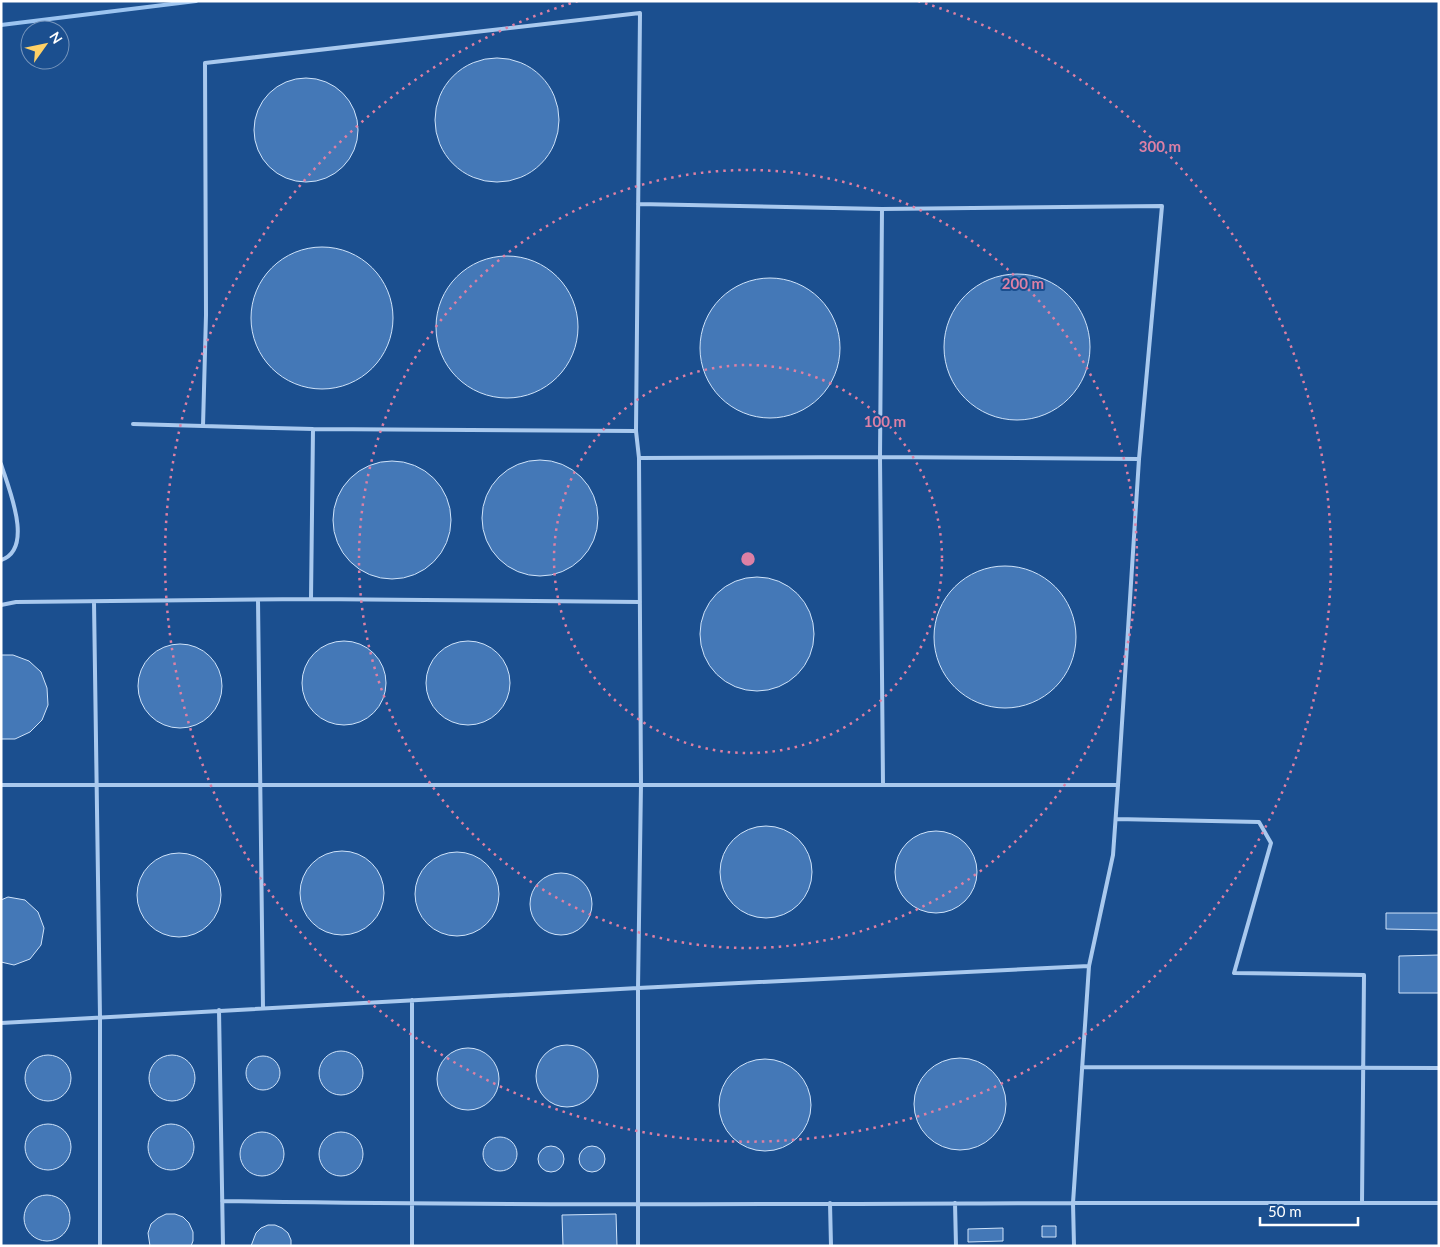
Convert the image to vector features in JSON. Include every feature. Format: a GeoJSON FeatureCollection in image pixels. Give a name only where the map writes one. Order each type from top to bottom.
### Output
{"type":"FeatureCollection","features":[{"type":"Feature","properties":{"kind":"lane"},"geometry":{"type":"LineString","coordinates":[[203,426],[206,315],[205,63],[640,12],[636,431],[639,458],[641,784],[638,988],[638,1246]]}},
{"type":"Feature","properties":{"kind":"lane"},"geometry":{"type":"LineString","coordinates":[[638,204],[882,209],[1162,206],[1139,459],[1113,855],[1089,966],[1074,1203],[1074,1246]]}},
{"type":"Feature","properties":{"kind":"lane"},"geometry":{"type":"LineString","coordinates":[[882,209],[880,457],[883,784]]}},
{"type":"Feature","properties":{"kind":"lane"},"geometry":{"type":"LineString","coordinates":[[133,424],[313,429],[636,431]]}},
{"type":"Feature","properties":{"kind":"lane"},"geometry":{"type":"LineString","coordinates":[[311,599],[313,429]]}},
{"type":"Feature","properties":{"kind":"lane"},"geometry":{"type":"LineString","coordinates":[[639,458],[1139,459]]}},
{"type":"Feature","properties":{"kind":"lane"},"geometry":{"type":"LineString","coordinates":[[1,464],[17,522],[18,539],[13,553],[1,560]]}},
{"type":"Feature","properties":{"kind":"lane"},"geometry":{"type":"LineString","coordinates":[[1,605],[16,602],[311,599],[640,602]]}},
{"type":"Feature","properties":{"kind":"lane"},"geometry":{"type":"LineString","coordinates":[[258,600],[263,1008]]}},
{"type":"Feature","properties":{"kind":"lane"},"geometry":{"type":"LineString","coordinates":[[94,602],[95,785],[100,1017],[100,1246]]}},
{"type":"Feature","properties":{"kind":"lane"},"geometry":{"type":"LineString","coordinates":[[1,785],[1118,785]]}},
{"type":"Feature","properties":{"kind":"lane"},"geometry":{"type":"LineString","coordinates":[[1116,819],[1259,822],[1271,842],[1234,973],[1364,974],[1362,1203]]}},
{"type":"Feature","properties":{"kind":"lane"},"geometry":{"type":"LineString","coordinates":[[1,1023],[638,988],[1089,966]]}},
{"type":"Feature","properties":{"kind":"lane"},"geometry":{"type":"LineString","coordinates":[[412,1000],[412,1246]]}},
{"type":"Feature","properties":{"kind":"lane"},"geometry":{"type":"LineString","coordinates":[[219,1010],[223,1246]]}},
{"type":"Feature","properties":{"kind":"lane"},"geometry":{"type":"LineString","coordinates":[[1082,1067],[1439,1068]]}},
{"type":"Feature","properties":{"kind":"lane"},"geometry":{"type":"LineString","coordinates":[[222,1201],[638,1205],[830,1203],[1439,1203]]}},
{"type":"Feature","properties":{"kind":"lane"},"geometry":{"type":"LineString","coordinates":[[830,1203],[831,1246]]}},
{"type":"Feature","properties":{"kind":"lane"},"geometry":{"type":"LineString","coordinates":[[955,1203],[956,1246]]}},
{"type":"Feature","properties":{"kind":"building"},"geometry":{"type":"Polygon","coordinates":[[[497,58],[521,63],[532,68],[541,76],[549,85],[554,96],[559,120],[554,144],[549,155],[541,164],[532,172],[521,177],[497,182],[473,177],[462,172],[453,164],[445,155],[440,144],[435,120],[440,96],[445,85],[453,76],[462,68],[473,63],[497,58]]]}},
{"type":"Feature","properties":{"kind":"building"},"geometry":{"type":"Polygon","coordinates":[[[306,78],[326,82],[343,93],[354,110],[358,130],[354,150],[343,167],[326,178],[306,182],[286,178],[269,167],[258,150],[254,130],[258,110],[269,93],[286,82],[306,78]]]}},
{"type":"Feature","properties":{"kind":"building"},"geometry":{"type":"Polygon","coordinates":[[[322,247],[336,248],[349,252],[362,259],[372,268],[381,278],[388,291],[392,304],[392,332],[388,345],[381,358],[372,368],[362,377],[349,384],[336,388],[322,389],[308,388],[295,384],[282,377],[272,368],[263,358],[256,345],[252,332],[251,318],[252,304],[256,291],[263,278],[272,268],[282,259],[295,252],[308,248],[322,247]]]}},
{"type":"Feature","properties":{"kind":"building"},"geometry":{"type":"Polygon","coordinates":[[[507,256],[521,257],[534,261],[547,268],[557,277],[566,287],[573,300],[577,313],[577,341],[573,354],[566,367],[557,377],[547,386],[534,393],[521,397],[507,398],[493,397],[480,393],[467,386],[457,377],[448,367],[441,354],[437,341],[436,327],[437,313],[441,300],[448,287],[457,277],[467,268],[480,261],[493,257],[507,256]]]}},
{"type":"Feature","properties":{"kind":"building"},"geometry":{"type":"Polygon","coordinates":[[[1017,274],[1045,280],[1069,295],[1084,319],[1090,347],[1084,375],[1069,399],[1045,414],[1017,420],[989,414],[965,399],[950,375],[944,347],[950,319],[965,295],[989,280],[1017,274]]]}},
{"type":"Feature","properties":{"kind":"building"},"geometry":{"type":"Polygon","coordinates":[[[770,278],[784,279],[797,283],[820,298],[835,321],[839,334],[839,362],[835,375],[820,398],[797,413],[784,417],[770,418],[756,417],[743,413],[720,398],[705,375],[701,362],[700,348],[701,334],[705,321],[720,298],[743,283],[756,279],[770,278]]]}},
{"type":"Feature","properties":{"kind":"building"},"geometry":{"type":"Polygon","coordinates":[[[540,460],[562,464],[581,477],[594,496],[598,518],[594,540],[581,559],[562,572],[540,576],[518,572],[499,559],[486,540],[482,518],[486,496],[499,477],[518,464],[540,460]]]}},
{"type":"Feature","properties":{"kind":"building"},"geometry":{"type":"Polygon","coordinates":[[[392,461],[403,462],[425,471],[441,487],[450,509],[450,531],[441,553],[425,569],[403,578],[392,579],[381,578],[359,569],[343,553],[334,531],[333,520],[334,509],[343,487],[359,471],[381,462],[392,461]]]}},
{"type":"Feature","properties":{"kind":"building"},"geometry":{"type":"Polygon","coordinates":[[[1005,566],[1032,572],[1044,578],[1055,587],[1064,598],[1070,610],[1076,637],[1070,664],[1064,676],[1055,687],[1044,696],[1032,702],[1005,708],[978,702],[966,696],[955,687],[946,676],[940,664],[934,637],[940,610],[946,598],[955,587],[966,578],[978,572],[1005,566]]]}},
{"type":"Feature","properties":{"kind":"building"},"geometry":{"type":"Polygon","coordinates":[[[757,577],[779,582],[797,594],[809,612],[814,634],[809,656],[797,674],[779,686],[757,691],[735,686],[717,674],[705,656],[700,634],[705,612],[717,594],[735,582],[757,577]]]}},
{"type":"Feature","properties":{"kind":"building"},"geometry":{"type":"Polygon","coordinates":[[[336,641],[352,641],[368,648],[379,659],[386,675],[383,699],[374,713],[368,718],[352,725],[336,725],[320,718],[309,707],[302,691],[302,675],[309,659],[320,648],[336,641]]]}},
{"type":"Feature","properties":{"kind":"building"},"geometry":{"type":"Polygon","coordinates":[[[460,641],[476,641],[492,648],[503,659],[510,675],[507,699],[498,713],[492,718],[476,725],[460,725],[444,718],[433,707],[426,691],[426,675],[433,659],[444,648],[460,641]]]}},
{"type":"Feature","properties":{"kind":"building"},"geometry":{"type":"Polygon","coordinates":[[[172,644],[188,644],[204,651],[215,662],[222,678],[219,702],[210,716],[204,721],[188,728],[172,728],[156,721],[145,710],[138,694],[138,678],[145,662],[156,651],[172,644]]]}},
{"type":"Feature","properties":{"kind":"building"},"geometry":{"type":"Polygon","coordinates":[[[1,655],[13,655],[29,661],[41,672],[47,688],[48,705],[42,720],[30,732],[15,739],[1,739],[1,655]]]}},
{"type":"Feature","properties":{"kind":"building"},"geometry":{"type":"Polygon","coordinates":[[[766,826],[783,830],[798,840],[808,855],[812,872],[808,889],[798,904],[783,914],[766,918],[749,914],[734,904],[724,889],[720,872],[724,855],[734,840],[749,830],[766,826]]]}},
{"type":"Feature","properties":{"kind":"building"},"geometry":{"type":"Polygon","coordinates":[[[928,831],[944,831],[959,838],[970,849],[977,864],[974,888],[965,901],[944,913],[928,913],[913,906],[902,895],[895,880],[895,864],[902,849],[913,838],[928,831]]]}},
{"type":"Feature","properties":{"kind":"building"},"geometry":{"type":"Polygon","coordinates":[[[334,851],[350,851],[366,858],[377,869],[384,885],[381,909],[372,923],[366,928],[350,935],[334,935],[318,928],[307,917],[300,901],[300,885],[307,869],[318,858],[334,851]]]}},
{"type":"Feature","properties":{"kind":"building"},"geometry":{"type":"Polygon","coordinates":[[[449,852],[465,852],[481,859],[492,870],[499,886],[496,910],[487,924],[481,929],[465,936],[449,936],[433,929],[422,918],[415,902],[415,886],[422,870],[433,859],[449,852]]]}},
{"type":"Feature","properties":{"kind":"building"},"geometry":{"type":"Polygon","coordinates":[[[171,853],[187,853],[203,860],[214,871],[221,887],[218,911],[209,925],[203,930],[187,937],[171,937],[155,930],[144,919],[137,903],[137,887],[144,871],[155,860],[171,853]]]}},
{"type":"Feature","properties":{"kind":"building"},"geometry":{"type":"Polygon","coordinates":[[[555,873],[567,873],[583,882],[590,892],[592,904],[590,916],[583,926],[567,935],[555,935],[544,930],[535,921],[530,910],[530,898],[535,887],[544,878],[555,873]]]}},
{"type":"Feature","properties":{"kind":"building"},"geometry":{"type":"Polygon","coordinates":[[[8,897],[25,900],[38,912],[44,928],[41,945],[30,959],[14,965],[1,962],[1,900],[8,897]]]}},
{"type":"Feature","properties":{"kind":"building"},"geometry":{"type":"Polygon","coordinates":[[[1386,913],[1439,913],[1439,930],[1386,929],[1386,913]]]}},
{"type":"Feature","properties":{"kind":"building"},"geometry":{"type":"Polygon","coordinates":[[[1439,955],[1439,993],[1399,993],[1399,956],[1439,955]]]}},
{"type":"Feature","properties":{"kind":"building"},"geometry":{"type":"Polygon","coordinates":[[[561,1045],[573,1045],[589,1054],[596,1064],[598,1076],[596,1088],[589,1098],[573,1107],[561,1107],[550,1102],[541,1093],[536,1082],[536,1070],[541,1059],[550,1050],[561,1045]]]}},
{"type":"Feature","properties":{"kind":"building"},"geometry":{"type":"Polygon","coordinates":[[[462,1048],[474,1048],[490,1057],[497,1067],[499,1079],[497,1091],[490,1101],[474,1110],[462,1110],[451,1105],[442,1096],[437,1085],[437,1073],[442,1062],[451,1053],[462,1048]]]}},
{"type":"Feature","properties":{"kind":"building"},"geometry":{"type":"Polygon","coordinates":[[[337,1051],[345,1051],[357,1057],[363,1073],[357,1089],[345,1095],[337,1095],[325,1089],[319,1077],[319,1069],[325,1057],[337,1051]]]}},
{"type":"Feature","properties":{"kind":"building"},"geometry":{"type":"Polygon","coordinates":[[[48,1055],[61,1059],[67,1065],[71,1078],[67,1091],[61,1097],[48,1101],[35,1097],[29,1091],[25,1078],[29,1065],[35,1059],[48,1055]]]}},
{"type":"Feature","properties":{"kind":"building"},"geometry":{"type":"Polygon","coordinates":[[[172,1055],[185,1059],[191,1065],[195,1078],[191,1091],[185,1097],[172,1101],[159,1097],[153,1091],[149,1078],[153,1065],[159,1059],[172,1055]]]}},
{"type":"Feature","properties":{"kind":"building"},"geometry":{"type":"Polygon","coordinates":[[[263,1056],[270,1057],[275,1061],[279,1066],[279,1080],[275,1085],[270,1089],[263,1090],[256,1089],[251,1085],[247,1080],[246,1073],[247,1066],[251,1061],[256,1057],[263,1056]]]}},
{"type":"Feature","properties":{"kind":"building"},"geometry":{"type":"Polygon","coordinates":[[[960,1058],[978,1061],[993,1071],[1003,1086],[1006,1104],[1003,1122],[993,1137],[978,1147],[960,1150],[942,1147],[927,1137],[917,1122],[914,1104],[917,1086],[927,1071],[942,1061],[960,1058]]]}},
{"type":"Feature","properties":{"kind":"building"},"geometry":{"type":"Polygon","coordinates":[[[765,1059],[783,1062],[798,1072],[808,1087],[811,1105],[808,1123],[798,1138],[783,1148],[765,1151],[747,1148],[732,1138],[722,1123],[719,1105],[722,1087],[732,1072],[747,1062],[765,1059]]]}},
{"type":"Feature","properties":{"kind":"building"},"geometry":{"type":"Polygon","coordinates":[[[48,1124],[61,1128],[67,1134],[71,1147],[67,1160],[61,1166],[48,1170],[35,1166],[29,1160],[25,1147],[29,1134],[35,1128],[48,1124]]]}},
{"type":"Feature","properties":{"kind":"building"},"geometry":{"type":"Polygon","coordinates":[[[171,1124],[184,1128],[190,1134],[194,1147],[190,1160],[184,1166],[171,1170],[158,1166],[152,1160],[148,1147],[152,1134],[158,1128],[171,1124]]]}},
{"type":"Feature","properties":{"kind":"building"},"geometry":{"type":"Polygon","coordinates":[[[258,1132],[266,1132],[278,1138],[284,1154],[278,1170],[266,1176],[258,1176],[246,1170],[240,1158],[240,1150],[246,1138],[258,1132]]]}},
{"type":"Feature","properties":{"kind":"building"},"geometry":{"type":"Polygon","coordinates":[[[337,1132],[345,1132],[357,1138],[363,1154],[357,1170],[345,1176],[337,1176],[325,1170],[319,1158],[319,1150],[325,1138],[337,1132]]]}},
{"type":"Feature","properties":{"kind":"building"},"geometry":{"type":"Polygon","coordinates":[[[500,1137],[507,1138],[512,1142],[516,1147],[516,1161],[512,1166],[507,1170],[500,1171],[493,1170],[488,1166],[484,1161],[483,1154],[484,1147],[488,1142],[493,1138],[500,1137]]]}},
{"type":"Feature","properties":{"kind":"building"},"geometry":{"type":"Polygon","coordinates":[[[551,1146],[560,1150],[564,1159],[560,1168],[551,1172],[542,1168],[538,1159],[542,1150],[551,1146]]]}},
{"type":"Feature","properties":{"kind":"building"},"geometry":{"type":"Polygon","coordinates":[[[592,1146],[601,1150],[605,1159],[601,1168],[592,1172],[583,1168],[579,1159],[583,1150],[592,1146]]]}},
{"type":"Feature","properties":{"kind":"building"},"geometry":{"type":"Polygon","coordinates":[[[47,1195],[60,1199],[66,1205],[70,1218],[66,1231],[60,1237],[47,1241],[34,1237],[28,1231],[24,1218],[28,1205],[34,1199],[47,1195]]]}},
{"type":"Feature","properties":{"kind":"building"},"geometry":{"type":"Polygon","coordinates":[[[166,1214],[175,1214],[183,1217],[189,1223],[193,1232],[191,1246],[150,1246],[148,1233],[151,1224],[166,1214]]]}},
{"type":"Feature","properties":{"kind":"building"},"geometry":{"type":"Polygon","coordinates":[[[616,1214],[617,1246],[563,1246],[562,1215],[616,1214]]]}},
{"type":"Feature","properties":{"kind":"building"},"geometry":{"type":"Polygon","coordinates":[[[268,1225],[275,1225],[288,1233],[291,1246],[251,1246],[256,1233],[268,1225]]]}},
{"type":"Feature","properties":{"kind":"building"},"geometry":{"type":"Polygon","coordinates":[[[1042,1226],[1056,1226],[1056,1237],[1042,1237],[1042,1226]]]}},
{"type":"Feature","properties":{"kind":"building"},"geometry":{"type":"Polygon","coordinates":[[[1003,1228],[1003,1241],[968,1242],[968,1229],[1003,1228]]]}},
{"type":"Feature","properties":{"kind":"waterway"},"geometry":{"type":"LineString","coordinates":[[1,25],[196,1]]}}]}
